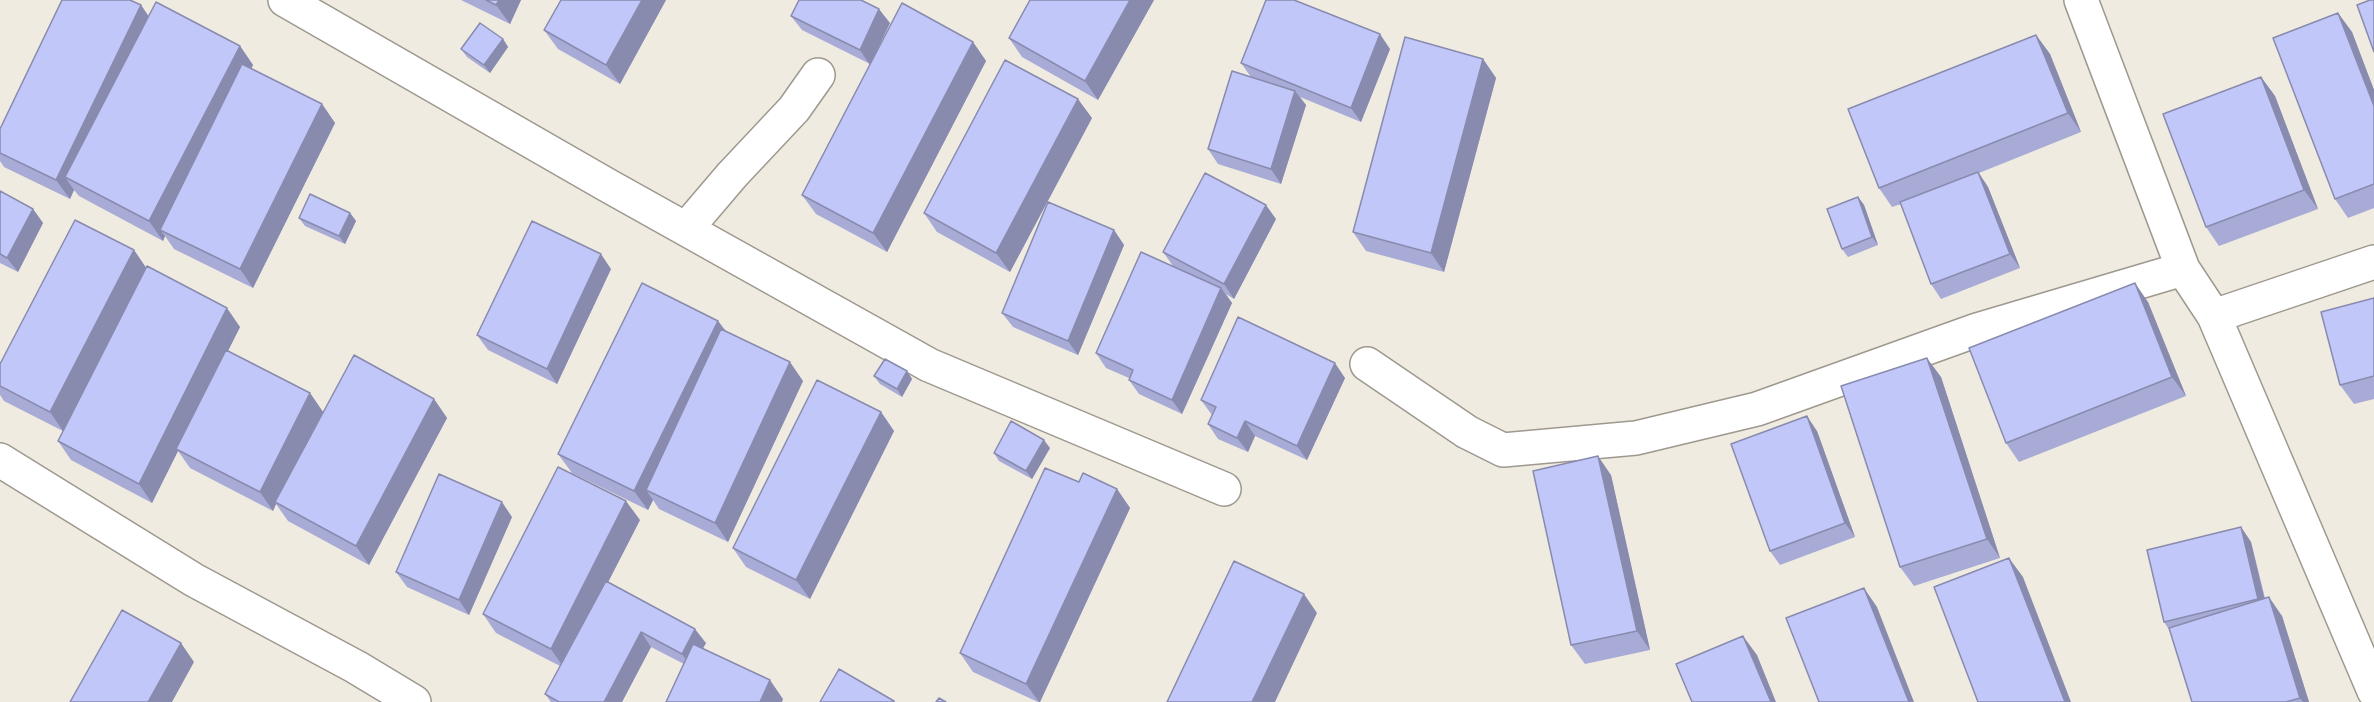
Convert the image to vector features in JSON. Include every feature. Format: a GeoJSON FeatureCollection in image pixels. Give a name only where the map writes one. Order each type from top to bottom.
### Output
{"type":"FeatureCollection","features":[{"type":"Feature","properties":{"kind":"street"},"geometry":{"type":"LineString","coordinates":[[285,0],[929,365],[1224,489]]}},
{"type":"Feature","properties":{"kind":"street"},"geometry":{"type":"LineString","coordinates":[[2081,0],[2183,269],[2214,316],[2374,692]]}},
{"type":"Feature","properties":{"kind":"street"},"geometry":{"type":"LineString","coordinates":[[686,229],[732,175],[794,109],[818,75]]}},
{"type":"Feature","properties":{"kind":"street"},"geometry":{"type":"LineString","coordinates":[[2214,316],[2374,262]]}},
{"type":"Feature","properties":{"kind":"street"},"geometry":{"type":"LineString","coordinates":[[1367,364],[1467,432],[1503,450],[1636,438],[1757,409],[1977,330],[2183,269]]}},
{"type":"Feature","properties":{"kind":"street"},"geometry":{"type":"LineString","coordinates":[[0,460],[194,580],[356,667],[414,702]]}},
{"type":"Feature","properties":{"kind":"building"},"geometry":{"type":"Polygon","coordinates":[[[62,0],[130,0],[141,5],[56,180],[0,153],[0,129],[62,0]]]}},
{"type":"Feature","properties":{"kind":"building"},"geometry":{"type":"Polygon","coordinates":[[[486,0],[499,0],[496,5],[486,0]]]}},
{"type":"Feature","properties":{"kind":"building"},"geometry":{"type":"Polygon","coordinates":[[[561,0],[642,0],[606,65],[544,30],[561,0]]]}},
{"type":"Feature","properties":{"kind":"building"},"geometry":{"type":"Polygon","coordinates":[[[799,0],[861,0],[879,9],[860,50],[791,16],[799,0]]]}},
{"type":"Feature","properties":{"kind":"building"},"geometry":{"type":"Polygon","coordinates":[[[1030,0],[1130,0],[1085,81],[1009,38],[1030,0]]]}},
{"type":"Feature","properties":{"kind":"building"},"geometry":{"type":"Polygon","coordinates":[[[1266,0],[1294,0],[1380,34],[1351,108],[1241,63],[1266,0]]]}},
{"type":"Feature","properties":{"kind":"building"},"geometry":{"type":"Polygon","coordinates":[[[2374,0],[2374,52],[2357,5],[2374,0]]]}},
{"type":"Feature","properties":{"kind":"building"},"geometry":{"type":"Polygon","coordinates":[[[156,2],[240,46],[149,221],[65,177],[156,2]]]}},
{"type":"Feature","properties":{"kind":"building"},"geometry":{"type":"Polygon","coordinates":[[[902,3],[973,42],[873,233],[802,195],[902,3]]]}},
{"type":"Feature","properties":{"kind":"building"},"geometry":{"type":"Polygon","coordinates":[[[2338,13],[2374,106],[2374,184],[2335,199],[2273,38],[2338,13]]]}},
{"type":"Feature","properties":{"kind":"building"},"geometry":{"type":"Polygon","coordinates":[[[480,23],[503,39],[484,65],[461,49],[480,23]]]}},
{"type":"Feature","properties":{"kind":"building"},"geometry":{"type":"Polygon","coordinates":[[[2036,35],[2068,113],[1879,188],[1848,109],[2036,35]]]}},
{"type":"Feature","properties":{"kind":"building"},"geometry":{"type":"Polygon","coordinates":[[[1405,37],[1483,59],[1431,253],[1353,232],[1405,37]]]}},
{"type":"Feature","properties":{"kind":"building"},"geometry":{"type":"Polygon","coordinates":[[[1005,60],[1078,99],[996,253],[924,213],[1005,60]]]}},
{"type":"Feature","properties":{"kind":"building"},"geometry":{"type":"Polygon","coordinates":[[[242,64],[322,104],[240,269],[160,230],[242,64]]]}},
{"type":"Feature","properties":{"kind":"building"},"geometry":{"type":"Polygon","coordinates":[[[1232,71],[1295,91],[1271,169],[1208,149],[1232,71]]]}},
{"type":"Feature","properties":{"kind":"building"},"geometry":{"type":"Polygon","coordinates":[[[2261,77],[2304,190],[2206,227],[2163,114],[2261,77]]]}},
{"type":"Feature","properties":{"kind":"building"},"geometry":{"type":"Polygon","coordinates":[[[1978,172],[2010,254],[1931,284],[1900,202],[1978,172]]]}},
{"type":"Feature","properties":{"kind":"building"},"geometry":{"type":"Polygon","coordinates":[[[1205,173],[1266,205],[1224,284],[1163,252],[1205,173]]]}},
{"type":"Feature","properties":{"kind":"building"},"geometry":{"type":"Polygon","coordinates":[[[0,191],[33,209],[7,258],[0,254],[0,191]]]}},
{"type":"Feature","properties":{"kind":"building"},"geometry":{"type":"Polygon","coordinates":[[[310,194],[350,213],[339,236],[299,218],[310,194]]]}},
{"type":"Feature","properties":{"kind":"building"},"geometry":{"type":"Polygon","coordinates":[[[1858,197],[1872,237],[1842,249],[1827,209],[1858,197]]]}},
{"type":"Feature","properties":{"kind":"building"},"geometry":{"type":"Polygon","coordinates":[[[1048,202],[1114,230],[1068,341],[1002,313],[1048,202]]]}},
{"type":"Feature","properties":{"kind":"building"},"geometry":{"type":"Polygon","coordinates":[[[75,220],[134,250],[50,412],[0,386],[0,364],[75,220]]]}},
{"type":"Feature","properties":{"kind":"building"},"geometry":{"type":"Polygon","coordinates":[[[532,221],[601,254],[547,369],[477,335],[532,221]]]}},
{"type":"Feature","properties":{"kind":"building"},"geometry":{"type":"Polygon","coordinates":[[[1141,252],[1221,288],[1172,400],[1129,380],[1133,370],[1096,353],[1141,252]]]}},
{"type":"Feature","properties":{"kind":"building"},"geometry":{"type":"Polygon","coordinates":[[[147,266],[227,308],[139,484],[58,441],[147,266]]]}},
{"type":"Feature","properties":{"kind":"building"},"geometry":{"type":"Polygon","coordinates":[[[642,283],[718,321],[634,491],[558,454],[642,283]]]}},
{"type":"Feature","properties":{"kind":"building"},"geometry":{"type":"Polygon","coordinates":[[[2135,283],[2172,377],[2006,443],[1969,348],[2135,283]]]}},
{"type":"Feature","properties":{"kind":"building"},"geometry":{"type":"Polygon","coordinates":[[[2374,298],[2374,376],[2340,385],[2321,312],[2374,298]]]}},
{"type":"Feature","properties":{"kind":"building"},"geometry":{"type":"Polygon","coordinates":[[[1238,317],[1335,363],[1297,446],[1245,421],[1237,438],[1208,424],[1216,407],[1201,400],[1238,317]]]}},
{"type":"Feature","properties":{"kind":"building"},"geometry":{"type":"Polygon","coordinates":[[[721,329],[790,362],[715,523],[646,490],[721,329]]]}},
{"type":"Feature","properties":{"kind":"building"},"geometry":{"type":"Polygon","coordinates":[[[226,350],[310,393],[260,492],[176,449],[226,350]]]}},
{"type":"Feature","properties":{"kind":"building"},"geometry":{"type":"Polygon","coordinates":[[[354,355],[434,399],[356,546],[275,502],[354,355]]]}},
{"type":"Feature","properties":{"kind":"building"},"geometry":{"type":"Polygon","coordinates":[[[1927,358],[1987,539],[1900,567],[1841,386],[1927,358]]]}},
{"type":"Feature","properties":{"kind":"building"},"geometry":{"type":"Polygon","coordinates":[[[885,359],[907,371],[897,389],[874,376],[885,359]]]}},
{"type":"Feature","properties":{"kind":"building"},"geometry":{"type":"Polygon","coordinates":[[[817,380],[881,412],[796,580],[733,548],[817,380]]]}},
{"type":"Feature","properties":{"kind":"building"},"geometry":{"type":"Polygon","coordinates":[[[1807,416],[1845,523],[1770,551],[1731,444],[1807,416]]]}},
{"type":"Feature","properties":{"kind":"building"},"geometry":{"type":"Polygon","coordinates":[[[1011,421],[1044,440],[1026,471],[994,453],[1011,421]]]}},
{"type":"Feature","properties":{"kind":"building"},"geometry":{"type":"Polygon","coordinates":[[[1598,456],[1637,631],[1571,645],[1533,471],[1598,456]]]}},
{"type":"Feature","properties":{"kind":"building"},"geometry":{"type":"Polygon","coordinates":[[[558,467],[626,501],[551,649],[483,614],[558,467]]]}},
{"type":"Feature","properties":{"kind":"building"},"geometry":{"type":"Polygon","coordinates":[[[1045,468],[1079,482],[1083,473],[1117,489],[1026,684],[960,653],[1045,468]]]}},
{"type":"Feature","properties":{"kind":"building"},"geometry":{"type":"Polygon","coordinates":[[[439,474],[502,502],[459,600],[396,572],[439,474]]]}},
{"type":"Feature","properties":{"kind":"building"},"geometry":{"type":"Polygon","coordinates":[[[2241,527],[2258,599],[2164,622],[2147,550],[2241,527]]]}},
{"type":"Feature","properties":{"kind":"building"},"geometry":{"type":"Polygon","coordinates":[[[2009,558],[2065,702],[1978,702],[1934,587],[2009,558]]]}},
{"type":"Feature","properties":{"kind":"building"},"geometry":{"type":"Polygon","coordinates":[[[1234,561],[1304,594],[1252,702],[1167,702],[1234,561]]]}},
{"type":"Feature","properties":{"kind":"building"},"geometry":{"type":"Polygon","coordinates":[[[606,581],[695,629],[682,654],[641,632],[604,702],[559,702],[545,694],[606,581]]]}},
{"type":"Feature","properties":{"kind":"building"},"geometry":{"type":"Polygon","coordinates":[[[1864,588],[1909,702],[1819,702],[1786,618],[1864,588]]]}},
{"type":"Feature","properties":{"kind":"building"},"geometry":{"type":"Polygon","coordinates":[[[2269,597],[2300,698],[2286,702],[2192,702],[2169,628],[2269,597]]]}},
{"type":"Feature","properties":{"kind":"building"},"geometry":{"type":"Polygon","coordinates":[[[122,610],[181,643],[148,702],[70,702],[122,610]]]}},
{"type":"Feature","properties":{"kind":"building"},"geometry":{"type":"Polygon","coordinates":[[[1743,636],[1771,702],[1692,702],[1676,664],[1743,636]]]}},
{"type":"Feature","properties":{"kind":"building"},"geometry":{"type":"Polygon","coordinates":[[[693,644],[770,680],[760,702],[666,702],[693,644]]]}},
{"type":"Feature","properties":{"kind":"building"},"geometry":{"type":"Polygon","coordinates":[[[839,669],[894,701],[894,702],[820,702],[839,669]]]}}]}
